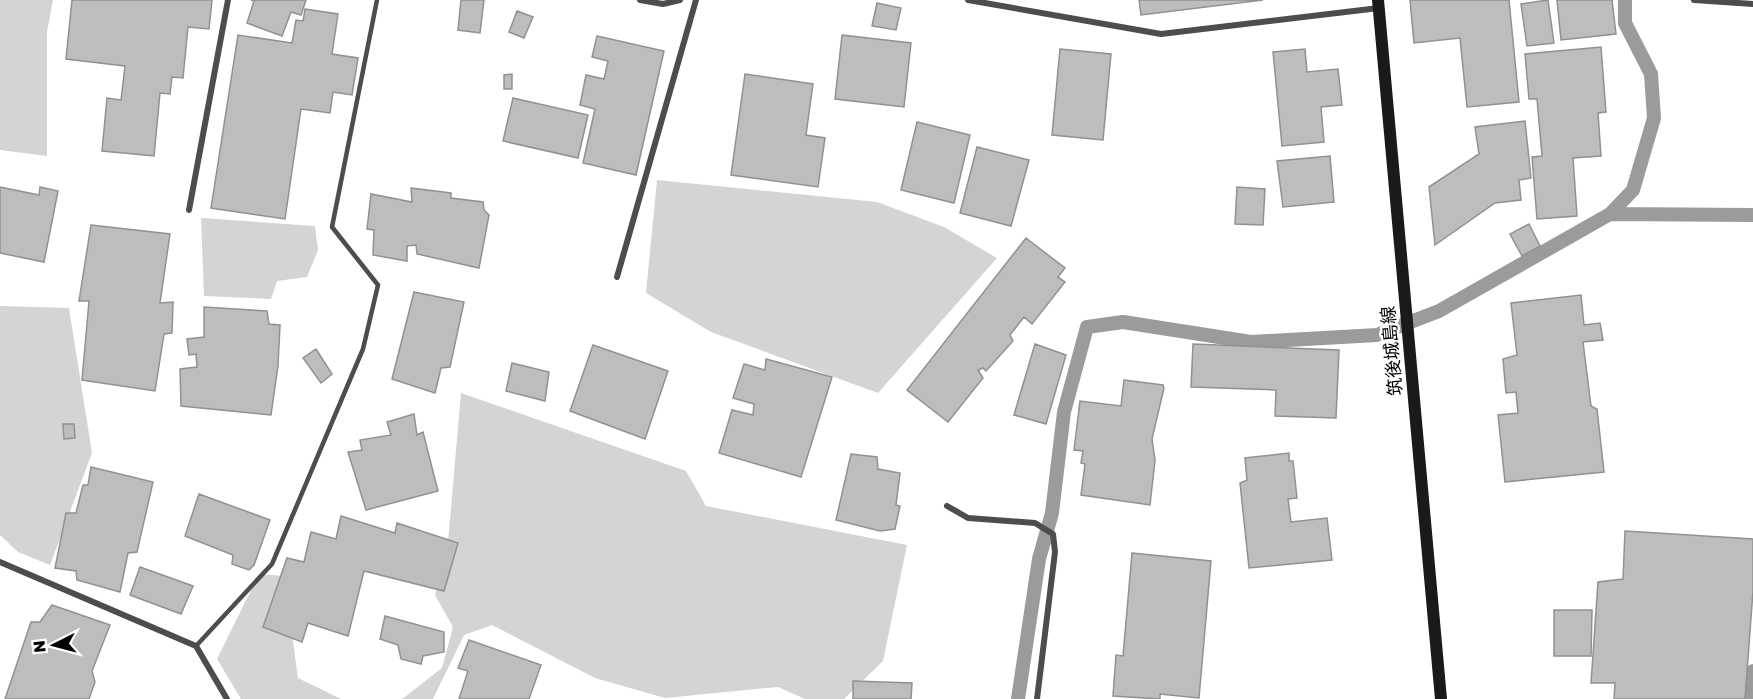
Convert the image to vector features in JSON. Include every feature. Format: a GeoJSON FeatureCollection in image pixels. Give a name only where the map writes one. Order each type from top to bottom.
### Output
{"type":"FeatureCollection","features":[{"type":"Feature","properties":{"kind":"main road","name":"筑後城島線"},"geometry":{"type":"LineString","coordinates":[[1379,4],[1441,699]]}},
{"type":"Feature","properties":{"kind":"street"},"geometry":{"type":"LineString","coordinates":[[189,210],[228,0]]}},
{"type":"Feature","properties":{"kind":"street"},"geometry":{"type":"LineString","coordinates":[[640,0],[663,4],[680,0]]}},
{"type":"Feature","properties":{"kind":"street"},"geometry":{"type":"LineString","coordinates":[[617,278],[696,0]]}},
{"type":"Feature","properties":{"kind":"street"},"geometry":{"type":"LineString","coordinates":[[968,0],[1161,34],[1379,4]]}},
{"type":"Feature","properties":{"kind":"street"},"geometry":{"type":"LineString","coordinates":[[1694,0],[1753,4]]}},
{"type":"Feature","properties":{"kind":"street"},"geometry":{"type":"LineString","coordinates":[[947,506],[968,518],[1035,523],[1053,534],[1055,552],[1037,699]]}},
{"type":"Feature","properties":{"kind":"street"},"geometry":{"type":"LineString","coordinates":[[0,562],[196,646],[227,699]]}},
{"type":"Feature","properties":{"kind":"lane"},"geometry":{"type":"LineString","coordinates":[[196,646],[272,564],[363,349],[378,285],[332,227],[377,0]]}},
{"type":"Feature","properties":{"kind":"shaded area"},"geometry":{"type":"Polygon","coordinates":[[[0,0],[53,0],[47,32],[47,156],[0,150],[0,0]]]}},
{"type":"Feature","properties":{"kind":"shaded area"},"geometry":{"type":"Polygon","coordinates":[[[657,180],[877,202],[944,227],[997,258],[878,393],[711,332],[646,293],[657,180]]]}},
{"type":"Feature","properties":{"kind":"shaded area"},"geometry":{"type":"Polygon","coordinates":[[[201,218],[315,226],[318,250],[307,277],[277,281],[271,299],[204,296],[201,218]]]}},
{"type":"Feature","properties":{"kind":"shaded area"},"geometry":{"type":"Polygon","coordinates":[[[0,306],[69,308],[92,453],[50,565],[18,552],[0,535],[0,306]]]}},
{"type":"Feature","properties":{"kind":"shaded area"},"geometry":{"type":"Polygon","coordinates":[[[461,393],[686,471],[706,506],[907,545],[883,661],[844,699],[805,699],[778,687],[665,698],[595,678],[492,625],[464,635],[433,699],[402,699],[442,668],[453,627],[435,595],[447,554],[461,393]]]}},
{"type":"Feature","properties":{"kind":"shaded area"},"geometry":{"type":"Polygon","coordinates":[[[259,574],[297,577],[290,620],[298,678],[341,699],[241,699],[217,659],[259,574]]]}},
{"type":"Feature","properties":{"kind":"building"},"geometry":{"type":"Polygon","coordinates":[[[72,0],[212,0],[209,29],[188,27],[183,78],[172,77],[170,94],[160,93],[154,156],[102,151],[107,98],[121,100],[125,66],[66,59],[72,0]]]}},
{"type":"Feature","properties":{"kind":"building"},"geometry":{"type":"Polygon","coordinates":[[[251,0],[306,0],[301,15],[291,12],[282,36],[247,23],[254,1],[251,0]]]}},
{"type":"Feature","properties":{"kind":"building"},"geometry":{"type":"Polygon","coordinates":[[[461,0],[484,0],[480,33],[458,30],[461,0]]]}},
{"type":"Feature","properties":{"kind":"building"},"geometry":{"type":"Polygon","coordinates":[[[1139,0],[1263,0],[1141,15],[1139,0]]]}},
{"type":"Feature","properties":{"kind":"building"},"geometry":{"type":"Polygon","coordinates":[[[1410,0],[1509,0],[1519,102],[1467,107],[1460,38],[1414,43],[1410,0]]]}},
{"type":"Feature","properties":{"kind":"building"},"geometry":{"type":"Polygon","coordinates":[[[1548,0],[1554,43],[1527,46],[1521,4],[1548,0]]]}},
{"type":"Feature","properties":{"kind":"building"},"geometry":{"type":"Polygon","coordinates":[[[1557,0],[1612,0],[1616,34],[1561,40],[1557,0]]]}},
{"type":"Feature","properties":{"kind":"building"},"geometry":{"type":"Polygon","coordinates":[[[877,3],[901,8],[896,30],[872,26],[877,3]]]}},
{"type":"Feature","properties":{"kind":"building"},"geometry":{"type":"Polygon","coordinates":[[[305,9],[338,14],[332,54],[358,58],[352,95],[333,92],[330,113],[301,109],[285,219],[211,208],[238,35],[292,43],[296,20],[303,21],[305,9]]]}},
{"type":"Feature","properties":{"kind":"building"},"geometry":{"type":"Polygon","coordinates":[[[517,11],[533,17],[524,38],[509,32],[517,11]]]}},
{"type":"Feature","properties":{"kind":"building"},"geometry":{"type":"Polygon","coordinates":[[[842,35],[911,43],[904,107],[835,99],[842,35]]]}},
{"type":"Feature","properties":{"kind":"building"},"geometry":{"type":"Polygon","coordinates":[[[597,36],[664,51],[636,175],[583,163],[595,109],[580,105],[586,75],[604,79],[608,61],[592,57],[597,36]]]}},
{"type":"Feature","properties":{"kind":"building"},"geometry":{"type":"Polygon","coordinates":[[[1601,47],[1606,112],[1598,113],[1601,156],[1573,158],[1577,216],[1537,219],[1532,157],[1542,156],[1537,99],[1529,99],[1525,54],[1601,47]]]}},
{"type":"Feature","properties":{"kind":"building"},"geometry":{"type":"Polygon","coordinates":[[[1060,49],[1111,54],[1103,140],[1052,135],[1060,49]]]}},
{"type":"Feature","properties":{"kind":"building"},"geometry":{"type":"Polygon","coordinates":[[[1305,49],[1307,72],[1338,69],[1342,105],[1321,107],[1324,142],[1282,146],[1273,52],[1305,49]]]}},
{"type":"Feature","properties":{"kind":"building"},"geometry":{"type":"Polygon","coordinates":[[[512,74],[512,89],[504,89],[504,75],[512,74]]]}},
{"type":"Feature","properties":{"kind":"building"},"geometry":{"type":"Polygon","coordinates":[[[745,74],[813,84],[806,135],[825,138],[818,187],[731,175],[745,74]]]}},
{"type":"Feature","properties":{"kind":"building"},"geometry":{"type":"Polygon","coordinates":[[[513,98],[588,115],[578,158],[503,141],[513,98]]]}},
{"type":"Feature","properties":{"kind":"building"},"geometry":{"type":"Polygon","coordinates":[[[1525,121],[1531,178],[1519,180],[1521,200],[1495,203],[1435,245],[1429,187],[1479,154],[1475,127],[1525,121]]]}},
{"type":"Feature","properties":{"kind":"building"},"geometry":{"type":"Polygon","coordinates":[[[917,122],[970,135],[954,203],[901,190],[917,122]]]}},
{"type":"Feature","properties":{"kind":"building"},"geometry":{"type":"Polygon","coordinates":[[[977,147],[1029,160],[1011,226],[960,213],[977,147]]]}},
{"type":"Feature","properties":{"kind":"building"},"geometry":{"type":"Polygon","coordinates":[[[1330,156],[1334,202],[1283,207],[1277,161],[1330,156]]]}},
{"type":"Feature","properties":{"kind":"building"},"geometry":{"type":"Polygon","coordinates":[[[0,187],[39,195],[40,187],[58,191],[44,262],[0,253],[0,187]]]}},
{"type":"Feature","properties":{"kind":"building"},"geometry":{"type":"Polygon","coordinates":[[[1237,187],[1265,189],[1263,225],[1235,224],[1237,187]]]}},
{"type":"Feature","properties":{"kind":"building"},"geometry":{"type":"Polygon","coordinates":[[[411,188],[451,193],[451,198],[483,202],[484,210],[489,215],[479,268],[417,254],[416,245],[407,246],[407,261],[373,255],[374,230],[367,229],[371,194],[412,202],[411,188]]]}},
{"type":"Feature","properties":{"kind":"building"},"geometry":{"type":"Polygon","coordinates":[[[1529,224],[1540,246],[1522,256],[1510,234],[1529,224]]]}},
{"type":"Feature","properties":{"kind":"building"},"geometry":{"type":"Polygon","coordinates":[[[91,225],[170,234],[160,303],[173,302],[172,333],[164,334],[155,391],[82,380],[89,301],[79,301],[91,225]]]}},
{"type":"Feature","properties":{"kind":"building"},"geometry":{"type":"Polygon","coordinates":[[[1026,238],[1065,268],[1058,277],[1065,282],[1032,324],[1024,317],[1010,335],[1013,341],[986,371],[983,368],[978,370],[983,378],[948,422],[907,390],[1026,238]]]}},
{"type":"Feature","properties":{"kind":"building"},"geometry":{"type":"Polygon","coordinates":[[[414,292],[464,302],[450,367],[441,368],[435,393],[392,379],[414,292]]]}},
{"type":"Feature","properties":{"kind":"building"},"geometry":{"type":"Polygon","coordinates":[[[1581,295],[1584,325],[1600,323],[1603,340],[1583,342],[1591,406],[1597,409],[1604,472],[1505,482],[1498,415],[1518,413],[1516,392],[1506,393],[1503,359],[1517,355],[1511,303],[1581,295]]]}},
{"type":"Feature","properties":{"kind":"building"},"geometry":{"type":"Polygon","coordinates":[[[204,307],[267,311],[269,324],[280,325],[278,366],[271,415],[181,406],[180,369],[197,367],[196,354],[189,355],[187,339],[204,337],[204,307]]]}},
{"type":"Feature","properties":{"kind":"building"},"geometry":{"type":"Polygon","coordinates":[[[1035,344],[1066,355],[1046,424],[1014,415],[1035,344]]]}},
{"type":"Feature","properties":{"kind":"building"},"geometry":{"type":"Polygon","coordinates":[[[1193,344],[1339,350],[1336,418],[1275,416],[1276,390],[1191,387],[1193,344]]]}},
{"type":"Feature","properties":{"kind":"building"},"geometry":{"type":"Polygon","coordinates":[[[593,345],[668,371],[645,439],[570,411],[593,345]]]}},
{"type":"Feature","properties":{"kind":"building"},"geometry":{"type":"Polygon","coordinates":[[[316,349],[332,374],[321,383],[303,358],[316,349]]]}},
{"type":"Feature","properties":{"kind":"building"},"geometry":{"type":"Polygon","coordinates":[[[766,359],[832,377],[801,477],[719,453],[732,410],[753,415],[754,404],[733,398],[744,364],[765,370],[766,359]]]}},
{"type":"Feature","properties":{"kind":"building"},"geometry":{"type":"Polygon","coordinates":[[[512,363],[549,372],[545,401],[506,391],[512,363]]]}},
{"type":"Feature","properties":{"kind":"building"},"geometry":{"type":"Polygon","coordinates":[[[1124,380],[1163,385],[1164,388],[1152,439],[1155,460],[1150,505],[1081,495],[1085,464],[1081,463],[1083,451],[1074,450],[1080,401],[1121,406],[1124,380]]]}},
{"type":"Feature","properties":{"kind":"building"},"geometry":{"type":"Polygon","coordinates":[[[414,414],[417,435],[423,432],[438,491],[366,510],[348,452],[362,450],[360,440],[391,435],[387,422],[414,414]]]}},
{"type":"Feature","properties":{"kind":"building"},"geometry":{"type":"Polygon","coordinates":[[[63,424],[74,424],[75,438],[64,439],[63,424]]]}},
{"type":"Feature","properties":{"kind":"building"},"geometry":{"type":"Polygon","coordinates":[[[1289,453],[1289,461],[1293,461],[1297,498],[1288,499],[1291,522],[1327,518],[1332,560],[1249,568],[1240,483],[1247,480],[1245,458],[1289,453]]]}},
{"type":"Feature","properties":{"kind":"building"},"geometry":{"type":"Polygon","coordinates":[[[851,454],[877,457],[878,469],[900,473],[896,505],[900,506],[895,529],[880,531],[836,520],[851,454]]]}},
{"type":"Feature","properties":{"kind":"building"},"geometry":{"type":"Polygon","coordinates":[[[91,467],[153,482],[137,552],[128,553],[120,592],[77,580],[76,571],[55,568],[66,513],[76,513],[83,485],[88,485],[91,467]]]}},
{"type":"Feature","properties":{"kind":"building"},"geometry":{"type":"Polygon","coordinates":[[[199,494],[270,520],[254,565],[249,570],[232,564],[233,555],[185,536],[199,494]]]}},
{"type":"Feature","properties":{"kind":"building"},"geometry":{"type":"Polygon","coordinates":[[[341,516],[395,533],[397,523],[458,543],[444,591],[364,571],[348,636],[308,623],[302,642],[263,627],[287,558],[304,562],[311,532],[336,539],[341,516]]]}},
{"type":"Feature","properties":{"kind":"building"},"geometry":{"type":"Polygon","coordinates":[[[1625,531],[1753,539],[1753,591],[1745,699],[1614,699],[1615,683],[1591,683],[1598,582],[1623,579],[1625,531]]]}},
{"type":"Feature","properties":{"kind":"building"},"geometry":{"type":"Polygon","coordinates":[[[1132,553],[1211,561],[1199,698],[1160,694],[1160,699],[1113,696],[1116,655],[1123,656],[1132,553]]]}},
{"type":"Feature","properties":{"kind":"building"},"geometry":{"type":"Polygon","coordinates":[[[140,567],[193,586],[181,614],[130,595],[140,567]]]}},
{"type":"Feature","properties":{"kind":"building"},"geometry":{"type":"Polygon","coordinates":[[[52,605],[110,625],[92,671],[95,682],[89,699],[5,699],[31,622],[40,622],[52,605]]]}},
{"type":"Feature","properties":{"kind":"building"},"geometry":{"type":"Polygon","coordinates":[[[1554,610],[1592,610],[1591,656],[1554,656],[1554,610]]]}},
{"type":"Feature","properties":{"kind":"building"},"geometry":{"type":"Polygon","coordinates":[[[385,616],[444,632],[444,652],[423,656],[421,664],[401,659],[398,645],[380,639],[385,616]]]}},
{"type":"Feature","properties":{"kind":"building"},"geometry":{"type":"Polygon","coordinates":[[[469,640],[541,665],[529,699],[459,699],[468,671],[458,668],[469,640]]]}},
{"type":"Feature","properties":{"kind":"building"},"geometry":{"type":"Polygon","coordinates":[[[853,681],[912,683],[911,699],[853,699],[853,681]]]}},
{"type":"Feature","properties":{"kind":"waterway"},"geometry":{"type":"LineString","coordinates":[[1018,699],[1039,559],[1052,513],[1064,412],[1087,327],[1123,322],[1251,342],[1377,335],[1439,311],[1610,214],[1633,190],[1654,118],[1651,74],[1625,23],[1625,0]]}},
{"type":"Feature","properties":{"kind":"waterway"},"geometry":{"type":"LineString","coordinates":[[1610,214],[1753,215]]}},
{"type":"Feature","properties":{"kind":"waterway"},"geometry":{"type":"LineString","coordinates":[[1751,699],[1753,671]]}}]}
